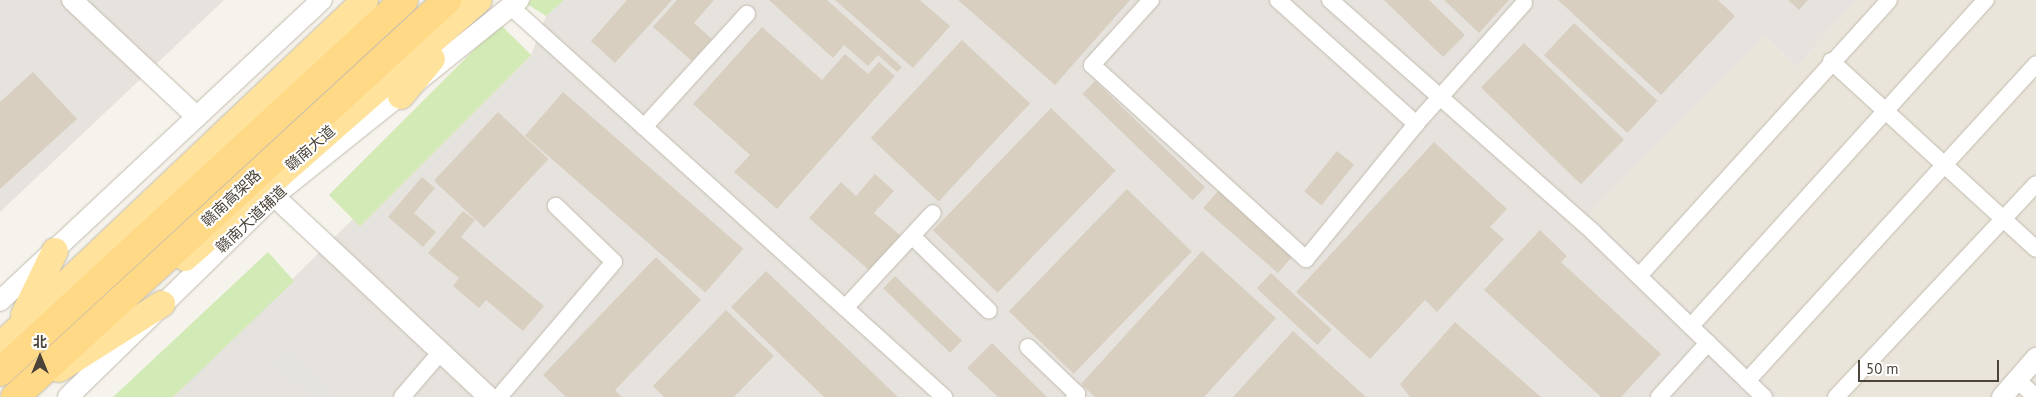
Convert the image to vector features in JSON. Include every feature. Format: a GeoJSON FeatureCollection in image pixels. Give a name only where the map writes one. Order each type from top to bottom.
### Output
{"type":"FeatureCollection","features":[{"type":"Feature","properties":{"kind":"highway","name":"赣南高架路"},"geometry":{"type":"LineString","coordinates":[[0,372],[404,0]]}},
{"type":"Feature","properties":{"kind":"highway","name":"赣南高架路"},"geometry":{"type":"LineString","coordinates":[[15,397],[448,0]]}},
{"type":"Feature","properties":{"kind":"main road"},"geometry":{"type":"LineString","coordinates":[[8,339],[365,0]]}},
{"type":"Feature","properties":{"kind":"main road"},"geometry":{"type":"LineString","coordinates":[[400,96],[481,0]]}},
{"type":"Feature","properties":{"kind":"main road","name":"赣南大道"},"geometry":{"type":"LineString","coordinates":[[30,397],[59,369],[481,0]]}},
{"type":"Feature","properties":{"kind":"main road"},"geometry":{"type":"LineString","coordinates":[[8,339],[55,251]]}},
{"type":"Feature","properties":{"kind":"main road"},"geometry":{"type":"LineString","coordinates":[[59,369],[162,304]]}},
{"type":"Feature","properties":{"kind":"street"},"geometry":{"type":"LineString","coordinates":[[72,0],[197,117]]}},
{"type":"Feature","properties":{"kind":"street"},"geometry":{"type":"LineString","coordinates":[[0,301],[322,0]]}},
{"type":"Feature","properties":{"kind":"street"},"geometry":{"type":"LineString","coordinates":[[1151,0],[1092,65],[1306,259],[1416,124],[1524,3]]}},
{"type":"Feature","properties":{"kind":"street"},"geometry":{"type":"LineString","coordinates":[[1278,0],[1416,124]]}},
{"type":"Feature","properties":{"kind":"street"},"geometry":{"type":"LineString","coordinates":[[1330,0],[1639,276],[1764,397]]}},
{"type":"Feature","properties":{"kind":"street"},"geometry":{"type":"LineString","coordinates":[[1639,276],[1831,61],[1889,0]]}},
{"type":"Feature","properties":{"kind":"street"},"geometry":{"type":"LineString","coordinates":[[1691,326],[1886,113],[1986,0]]}},
{"type":"Feature","properties":{"kind":"street"},"geometry":{"type":"LineString","coordinates":[[515,4],[644,127],[944,397]]}},
{"type":"Feature","properties":{"kind":"street","name":"赣南大道辅道"},"geometry":{"type":"LineString","coordinates":[[68,397],[274,196],[515,4]]}},
{"type":"Feature","properties":{"kind":"street"},"geometry":{"type":"LineString","coordinates":[[644,127],[747,14]]}},
{"type":"Feature","properties":{"kind":"street"},"geometry":{"type":"LineString","coordinates":[[1831,61],[2002,222],[2036,249]]}},
{"type":"Feature","properties":{"kind":"street"},"geometry":{"type":"LineString","coordinates":[[1747,381],[2036,64]]}},
{"type":"Feature","properties":{"kind":"street"},"geometry":{"type":"LineString","coordinates":[[1836,397],[2036,184]]}},
{"type":"Feature","properties":{"kind":"street"},"geometry":{"type":"LineString","coordinates":[[274,196],[489,397]]}},
{"type":"Feature","properties":{"kind":"street"},"geometry":{"type":"LineString","coordinates":[[499,397],[614,262],[556,206]]}},
{"type":"Feature","properties":{"kind":"street"},"geometry":{"type":"LineString","coordinates":[[845,308],[934,213]]}},
{"type":"Feature","properties":{"kind":"street"},"geometry":{"type":"LineString","coordinates":[[912,236],[989,311]]}},
{"type":"Feature","properties":{"kind":"street"},"geometry":{"type":"LineString","coordinates":[[1659,397],[1708,343]]}},
{"type":"Feature","properties":{"kind":"street"},"geometry":{"type":"LineString","coordinates":[[1028,347],[1077,394],[1074,397]]}},
{"type":"Feature","properties":{"kind":"street"},"geometry":{"type":"LineString","coordinates":[[402,397],[440,353]]}},
{"type":"Feature","properties":{"kind":"street"},"geometry":{"type":"LineString","coordinates":[[2002,397],[2036,358]]}},
{"type":"Feature","properties":{"kind":"street"},"geometry":{"type":"LineString","coordinates":[[2017,380],[2036,397]]}},
{"type":"Feature","properties":{"kind":"shaded area"},"geometry":{"type":"Polygon","coordinates":[[[0,0],[224,0],[0,212],[0,0]]]}},
{"type":"Feature","properties":{"kind":"shaded area"},"geometry":{"type":"Polygon","coordinates":[[[564,0],[1856,0],[1797,67],[1765,36],[1589,214],[1781,397],[173,397],[352,220],[531,55],[546,16],[564,0]]]}},
{"type":"Feature","properties":{"kind":"shaded area"},"geometry":{"type":"Polygon","coordinates":[[[1856,0],[2036,0],[2036,397],[1781,397],[1589,214],[1765,36],[1797,67],[1856,0]]]}},
{"type":"Feature","properties":{"kind":"shaded area"},"geometry":{"type":"Polygon","coordinates":[[[285,351],[333,397],[313,397],[276,361],[285,351]]]}},
{"type":"Feature","properties":{"kind":"green space"},"geometry":{"type":"Polygon","coordinates":[[[531,0],[564,0],[546,16],[527,4],[531,0]]]}},
{"type":"Feature","properties":{"kind":"green space"},"geometry":{"type":"Polygon","coordinates":[[[500,24],[531,55],[360,226],[329,195],[500,24]]]}},
{"type":"Feature","properties":{"kind":"green space"},"geometry":{"type":"Polygon","coordinates":[[[268,252],[294,281],[173,397],[113,397],[268,252]]]}},
{"type":"Feature","properties":{"kind":"building"},"geometry":{"type":"Polygon","coordinates":[[[627,0],[672,0],[615,63],[591,41],[627,0]]]}},
{"type":"Feature","properties":{"kind":"building"},"geometry":{"type":"Polygon","coordinates":[[[677,0],[714,0],[694,23],[712,39],[692,61],[653,27],[677,0]]]}},
{"type":"Feature","properties":{"kind":"building"},"geometry":{"type":"Polygon","coordinates":[[[769,0],[827,0],[902,67],[897,72],[878,55],[868,66],[844,45],[833,58],[769,0]]]}},
{"type":"Feature","properties":{"kind":"building"},"geometry":{"type":"Polygon","coordinates":[[[835,0],[920,0],[950,26],[913,68],[835,0]]]}},
{"type":"Feature","properties":{"kind":"building"},"geometry":{"type":"Polygon","coordinates":[[[958,0],[1130,0],[1055,85],[958,0]]]}},
{"type":"Feature","properties":{"kind":"building"},"geometry":{"type":"Polygon","coordinates":[[[1384,0],[1429,0],[1465,35],[1443,57],[1384,0]]]}},
{"type":"Feature","properties":{"kind":"building"},"geometry":{"type":"Polygon","coordinates":[[[1444,0],[1509,0],[1479,33],[1444,0]]]}},
{"type":"Feature","properties":{"kind":"building"},"geometry":{"type":"Polygon","coordinates":[[[1558,0],[1718,0],[1735,16],[1661,95],[1558,0]]]}},
{"type":"Feature","properties":{"kind":"building"},"geometry":{"type":"Polygon","coordinates":[[[1788,0],[1808,0],[1799,10],[1788,0]]]}},
{"type":"Feature","properties":{"kind":"building"},"geometry":{"type":"Polygon","coordinates":[[[1574,23],[1657,101],[1627,133],[1544,55],[1574,23]]]}},
{"type":"Feature","properties":{"kind":"building"},"geometry":{"type":"Polygon","coordinates":[[[762,27],[822,80],[845,54],[868,74],[879,62],[895,76],[777,209],[734,172],[750,155],[693,104],[762,27]]]}},
{"type":"Feature","properties":{"kind":"building"},"geometry":{"type":"Polygon","coordinates":[[[962,40],[1030,103],[939,201],[871,138],[962,40]]]}},
{"type":"Feature","properties":{"kind":"building"},"geometry":{"type":"Polygon","coordinates":[[[1524,43],[1624,140],[1581,184],[1481,88],[1524,43]]]}},
{"type":"Feature","properties":{"kind":"building"},"geometry":{"type":"Polygon","coordinates":[[[33,72],[77,119],[0,189],[0,102],[33,72]]]}},
{"type":"Feature","properties":{"kind":"building"},"geometry":{"type":"Polygon","coordinates":[[[1095,81],[1205,187],[1193,200],[1082,94],[1095,81]]]}},
{"type":"Feature","properties":{"kind":"building"},"geometry":{"type":"Polygon","coordinates":[[[563,92],[743,249],[705,293],[525,136],[563,92]]]}},
{"type":"Feature","properties":{"kind":"building"},"geometry":{"type":"Polygon","coordinates":[[[1051,108],[1116,171],[998,293],[933,230],[1051,108]]]}},
{"type":"Feature","properties":{"kind":"building"},"geometry":{"type":"Polygon","coordinates":[[[498,112],[548,159],[484,228],[434,181],[498,112]]]}},
{"type":"Feature","properties":{"kind":"building"},"geometry":{"type":"Polygon","coordinates":[[[1434,142],[1507,209],[1490,227],[1504,239],[1437,312],[1425,300],[1370,359],[1296,292],[1434,142]]]}},
{"type":"Feature","properties":{"kind":"building"},"geometry":{"type":"Polygon","coordinates":[[[1337,151],[1354,165],[1321,205],[1304,191],[1337,151]]]}},
{"type":"Feature","properties":{"kind":"building"},"geometry":{"type":"Polygon","coordinates":[[[875,174],[894,191],[874,213],[901,236],[870,271],[809,218],[841,182],[856,196],[875,174]]]}},
{"type":"Feature","properties":{"kind":"building"},"geometry":{"type":"Polygon","coordinates":[[[422,177],[435,188],[414,213],[436,232],[423,247],[388,217],[422,177]]]}},
{"type":"Feature","properties":{"kind":"building"},"geometry":{"type":"Polygon","coordinates":[[[1127,189],[1192,252],[1074,374],[1009,311],[1127,189]]]}},
{"type":"Feature","properties":{"kind":"building"},"geometry":{"type":"Polygon","coordinates":[[[1219,190],[1294,255],[1278,273],[1203,208],[1219,190]]]}},
{"type":"Feature","properties":{"kind":"building"},"geometry":{"type":"Polygon","coordinates":[[[463,211],[475,220],[461,237],[544,306],[523,331],[486,300],[479,308],[453,286],[459,278],[428,253],[463,211]]]}},
{"type":"Feature","properties":{"kind":"building"},"geometry":{"type":"Polygon","coordinates":[[[1540,230],[1567,256],[1561,262],[1661,354],[1621,397],[1601,397],[1484,290],[1540,230]]]}},
{"type":"Feature","properties":{"kind":"building"},"geometry":{"type":"Polygon","coordinates":[[[1202,251],[1276,318],[1204,397],[1095,397],[1081,384],[1202,251]]]}},
{"type":"Feature","properties":{"kind":"building"},"geometry":{"type":"Polygon","coordinates":[[[656,257],[701,300],[615,390],[622,397],[566,397],[543,375],[656,257]]]}},
{"type":"Feature","properties":{"kind":"building"},"geometry":{"type":"Polygon","coordinates":[[[766,271],[898,397],[824,397],[731,307],[766,271]]]}},
{"type":"Feature","properties":{"kind":"building"},"geometry":{"type":"Polygon","coordinates":[[[1271,273],[1332,330],[1317,345],[1257,288],[1271,273]]]}},
{"type":"Feature","properties":{"kind":"building"},"geometry":{"type":"Polygon","coordinates":[[[895,276],[962,341],[950,353],[883,288],[895,276]]]}},
{"type":"Feature","properties":{"kind":"building"},"geometry":{"type":"Polygon","coordinates":[[[726,310],[774,356],[734,397],[664,397],[653,386],[726,310]]]}},
{"type":"Feature","properties":{"kind":"building"},"geometry":{"type":"Polygon","coordinates":[[[1455,322],[1541,397],[1410,397],[1400,384],[1455,322]]]}},
{"type":"Feature","properties":{"kind":"building"},"geometry":{"type":"Polygon","coordinates":[[[1293,331],[1366,397],[1233,397],[1293,331]]]}},
{"type":"Feature","properties":{"kind":"building"},"geometry":{"type":"Polygon","coordinates":[[[992,343],[1047,397],[998,397],[967,368],[992,343]]]}}]}
